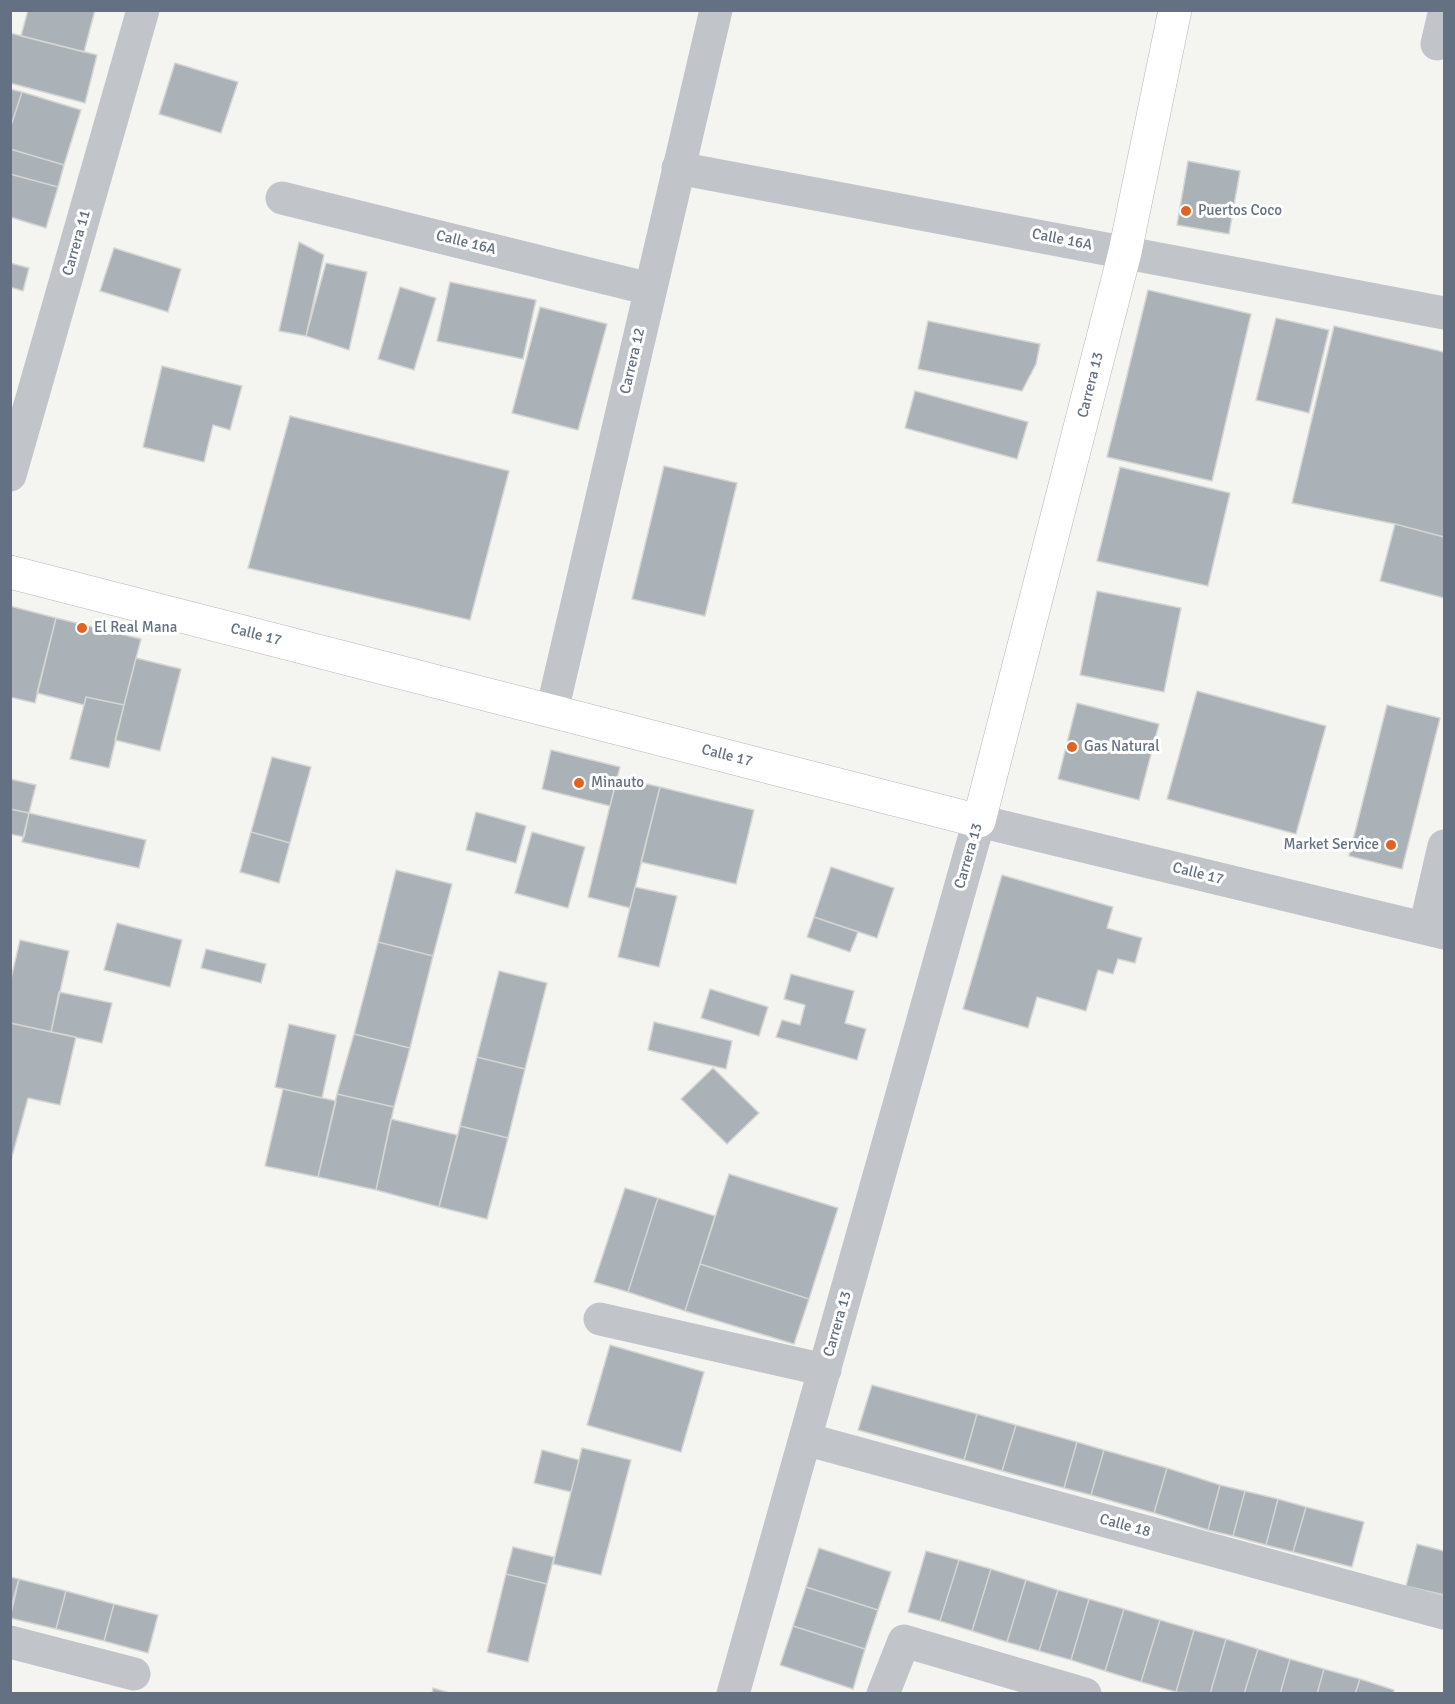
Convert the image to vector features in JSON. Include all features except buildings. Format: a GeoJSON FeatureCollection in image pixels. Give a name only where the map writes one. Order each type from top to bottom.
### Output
{"type":"FeatureCollection","features":[{"type":"Feature","properties":{"kind":"main road","name":"Carrera 13"},"geometry":{"type":"LineString","coordinates":[[979,821],[1125,252],[1175,10]]}},
{"type":"Feature","properties":{"kind":"main road","name":"Calle 17"},"geometry":{"type":"LineString","coordinates":[[10,572],[979,821]]}},
{"type":"Feature","properties":{"kind":"street","name":"Carrera 11"},"geometry":{"type":"LineString","coordinates":[[10,475],[143,10]]}},
{"type":"Feature","properties":{"kind":"street","name":"Carrera 12"},"geometry":{"type":"LineString","coordinates":[[552,711],[716,10]]}},
{"type":"Feature","properties":{"kind":"street","name":"Calle 16A"},"geometry":{"type":"LineString","coordinates":[[678,168],[1444,313]]}},
{"type":"Feature","properties":{"kind":"street","name":"Calle 16A"},"geometry":{"type":"LineString","coordinates":[[282,198],[650,289]]}},
{"type":"Feature","properties":{"kind":"street","name":"Calle 17"},"geometry":{"type":"LineString","coordinates":[[979,821],[1435,931]]}},
{"type":"Feature","properties":{"kind":"street","name":"Carrera 13"},"geometry":{"type":"LineString","coordinates":[[735,1693],[979,821]]}},
{"type":"Feature","properties":{"kind":"street"},"geometry":{"type":"LineString","coordinates":[[1435,931],[1444,846]]}},
{"type":"Feature","properties":{"kind":"street"},"geometry":{"type":"LineString","coordinates":[[600,1319],[825,1370]]}},
{"type":"Feature","properties":{"kind":"street","name":"Calle 18"},"geometry":{"type":"LineString","coordinates":[[805,1439],[1444,1613]]}},
{"type":"Feature","properties":{"kind":"street"},"geometry":{"type":"LineString","coordinates":[[883,1694],[904,1641],[1084,1694]]}},
{"type":"Feature","properties":{"kind":"street"},"geometry":{"type":"LineString","coordinates":[[10,1642],[134,1674]]}},
{"type":"Feature","properties":{"kind":"place","name":"Puertos Coco"},"geometry":{"type":"Point","coordinates":[1186,211]}},
{"type":"Feature","properties":{"kind":"place","name":"El Real Mana"},"geometry":{"type":"Point","coordinates":[82,628]}},
{"type":"Feature","properties":{"kind":"place","name":"Gas Natural"},"geometry":{"type":"Point","coordinates":[1072,747]}},
{"type":"Feature","properties":{"kind":"place","name":"Minauto"},"geometry":{"type":"Point","coordinates":[579,783]}},
{"type":"Feature","properties":{"kind":"place","name":"Market Service"},"geometry":{"type":"Point","coordinates":[1391,845]}}]}
